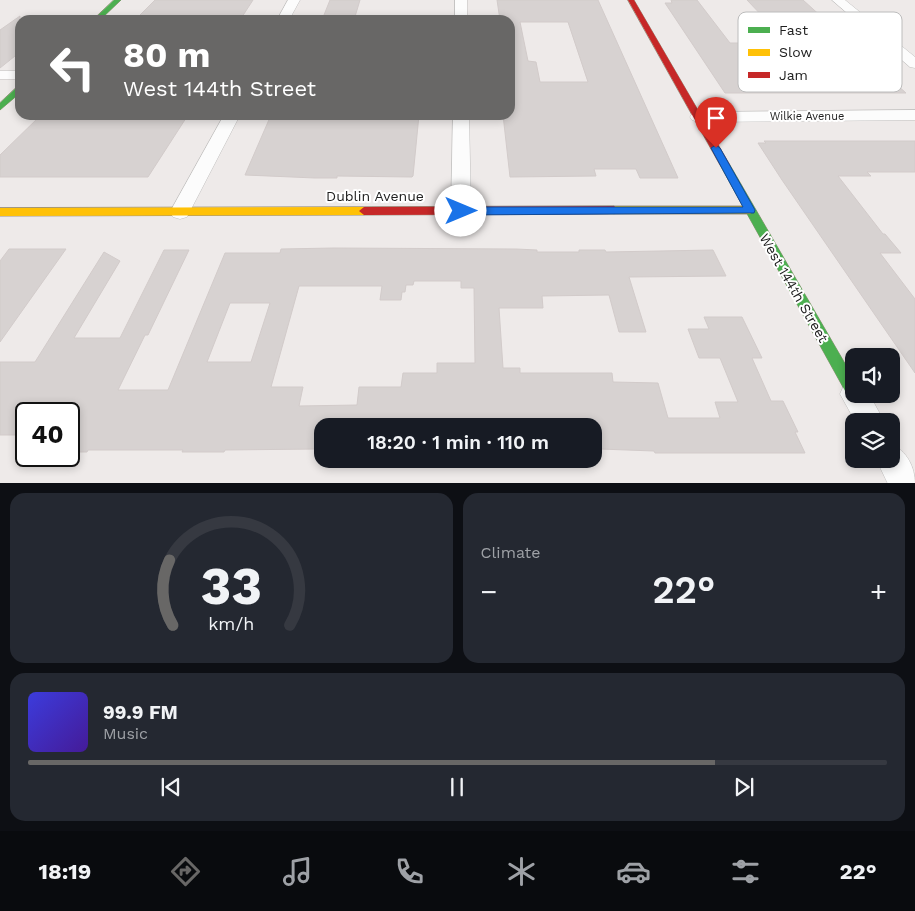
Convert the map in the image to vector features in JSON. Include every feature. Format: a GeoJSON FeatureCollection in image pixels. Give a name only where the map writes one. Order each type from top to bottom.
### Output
{"type":"FeatureCollection","features":[{"type":"Feature","properties":{"kind":"street"},"geometry":{"type":"LineString","coordinates":[[102,15],[118,0]]}},
{"type":"Feature","properties":{"kind":"street"},"geometry":{"type":"LineString","coordinates":[[286,15],[294,0]]}},
{"type":"Feature","properties":{"kind":"street"},"geometry":{"type":"LineString","coordinates":[[460,0],[460,15]]}},
{"type":"Feature","properties":{"kind":"street","name":"West 144th Street"},"geometry":{"type":"LineString","coordinates":[[631,0],[845,378]]}},
{"type":"Feature","properties":{"kind":"street"},"geometry":{"type":"LineString","coordinates":[[838,0],[852,12]]}},
{"type":"Feature","properties":{"kind":"street"},"geometry":{"type":"LineString","coordinates":[[902,53],[915,64]]}},
{"type":"Feature","properties":{"kind":"street"},"geometry":{"type":"LineString","coordinates":[[0,75],[15,75]]}},
{"type":"Feature","properties":{"kind":"street"},"geometry":{"type":"LineString","coordinates":[[0,107],[15,94]]}},
{"type":"Feature","properties":{"kind":"street","name":"Wilkie Avenue"},"geometry":{"type":"LineString","coordinates":[[698,117],[915,115]]}},
{"type":"Feature","properties":{"kind":"street"},"geometry":{"type":"LineString","coordinates":[[180,212],[229,120]]}},
{"type":"Feature","properties":{"kind":"street"},"geometry":{"type":"LineString","coordinates":[[461,120],[461,211]]}},
{"type":"Feature","properties":{"kind":"street","name":"Dublin Avenue"},"geometry":{"type":"LineString","coordinates":[[0,212],[750,210]]}},
{"type":"Feature","properties":{"kind":"street"},"geometry":{"type":"LineString","coordinates":[[896,468],[904,483]]}},
{"type":"Feature","properties":{"kind":"building"},"geometry":{"type":"Polygon","coordinates":[[[155,0],[253,0],[243,15],[140,15],[155,0]]]}},
{"type":"Feature","properties":{"kind":"building"},"geometry":{"type":"Polygon","coordinates":[[[330,0],[360,0],[356,15],[324,15],[330,0]]]}},
{"type":"Feature","properties":{"kind":"building"},"geometry":{"type":"Polygon","coordinates":[[[497,0],[598,0],[678,178],[640,178],[636,169],[594,169],[596,176],[510,177],[504,120],[515,120],[515,15],[499,15],[497,0]],[[520,22],[528,61],[536,62],[540,82],[588,82],[568,22],[520,22]]]}},
{"type":"Feature","properties":{"kind":"building"},"geometry":{"type":"Polygon","coordinates":[[[671,0],[697,0],[730,43],[738,43],[738,92],[902,92],[902,89],[906,93],[725,93],[665,3],[672,3],[671,0]]]}},
{"type":"Feature","properties":{"kind":"building"},"geometry":{"type":"Polygon","coordinates":[[[747,0],[803,0],[816,12],[758,12],[747,0]]]}},
{"type":"Feature","properties":{"kind":"building"},"geometry":{"type":"Polygon","coordinates":[[[15,20],[15,56],[0,68],[0,30],[15,20]]]}},
{"type":"Feature","properties":{"kind":"building"},"geometry":{"type":"Polygon","coordinates":[[[36,120],[185,120],[148,177],[0,177],[0,155],[36,120]]]}},
{"type":"Feature","properties":{"kind":"building"},"geometry":{"type":"Polygon","coordinates":[[[269,120],[419,120],[412,177],[337,176],[337,178],[315,178],[245,175],[269,120]]]}},
{"type":"Feature","properties":{"kind":"building"},"geometry":{"type":"Polygon","coordinates":[[[764,141],[915,141],[915,172],[867,172],[871,176],[838,176],[883,234],[901,253],[880,253],[915,299],[915,373],[900,351],[900,348],[898,348],[758,143],[766,143],[764,141]]]}},
{"type":"Feature","properties":{"kind":"building"},"geometry":{"type":"Polygon","coordinates":[[[334,248],[516,249],[537,250],[537,252],[579,252],[579,250],[605,250],[606,252],[713,250],[726,276],[629,277],[646,332],[619,332],[609,295],[542,296],[543,308],[499,308],[503,368],[520,368],[520,373],[612,373],[613,382],[658,383],[668,418],[720,418],[715,402],[738,402],[720,358],[699,358],[688,329],[709,329],[704,317],[742,317],[762,358],[752,358],[771,401],[783,401],[798,432],[795,432],[805,453],[655,453],[654,451],[602,449],[602,418],[314,418],[314,449],[225,450],[224,452],[88,450],[87,452],[80,452],[80,402],[15,402],[15,435],[0,435],[0,362],[35,362],[104,252],[120,261],[74,338],[120,338],[164,250],[189,250],[148,335],[145,335],[118,390],[168,390],[225,253],[280,253],[281,249],[334,248]],[[414,281],[413,285],[406,285],[405,292],[402,292],[401,300],[380,300],[382,286],[299,286],[271,387],[303,387],[299,406],[357,405],[359,387],[401,387],[403,373],[437,373],[437,363],[475,363],[474,288],[461,288],[461,281],[414,281]],[[230,303],[207,362],[251,362],[270,303],[230,303]]]}},
{"type":"Feature","properties":{"kind":"building"},"geometry":{"type":"Polygon","coordinates":[[[9,249],[66,249],[0,342],[0,261],[9,249]]]}},
{"type":"Feature","properties":{"kind":"traffic: fast"},"geometry":{"type":"LineString","coordinates":[[102,15],[118,0]]}},
{"type":"Feature","properties":{"kind":"traffic: fast"},"geometry":{"type":"LineString","coordinates":[[0,107],[15,94]]}},
{"type":"Feature","properties":{"kind":"traffic: fast"},"geometry":{"type":"LineString","coordinates":[[725,165],[845,377]]}},
{"type":"Feature","properties":{"kind":"traffic: slow"},"geometry":{"type":"LineString","coordinates":[[614,210],[750,210]]}},
{"type":"Feature","properties":{"kind":"traffic: slow"},"geometry":{"type":"LineString","coordinates":[[0,212],[364,211]]}},
{"type":"Feature","properties":{"kind":"traffic: jam"},"geometry":{"type":"LineString","coordinates":[[631,0],[725,165]]}},
{"type":"Feature","properties":{"kind":"traffic: jam"},"geometry":{"type":"LineString","coordinates":[[364,211],[614,210]]}},
{"type":"Feature","properties":{"kind":"route"},"geometry":{"type":"LineString","coordinates":[[461,211],[750,210],[716,148]]}}]}
